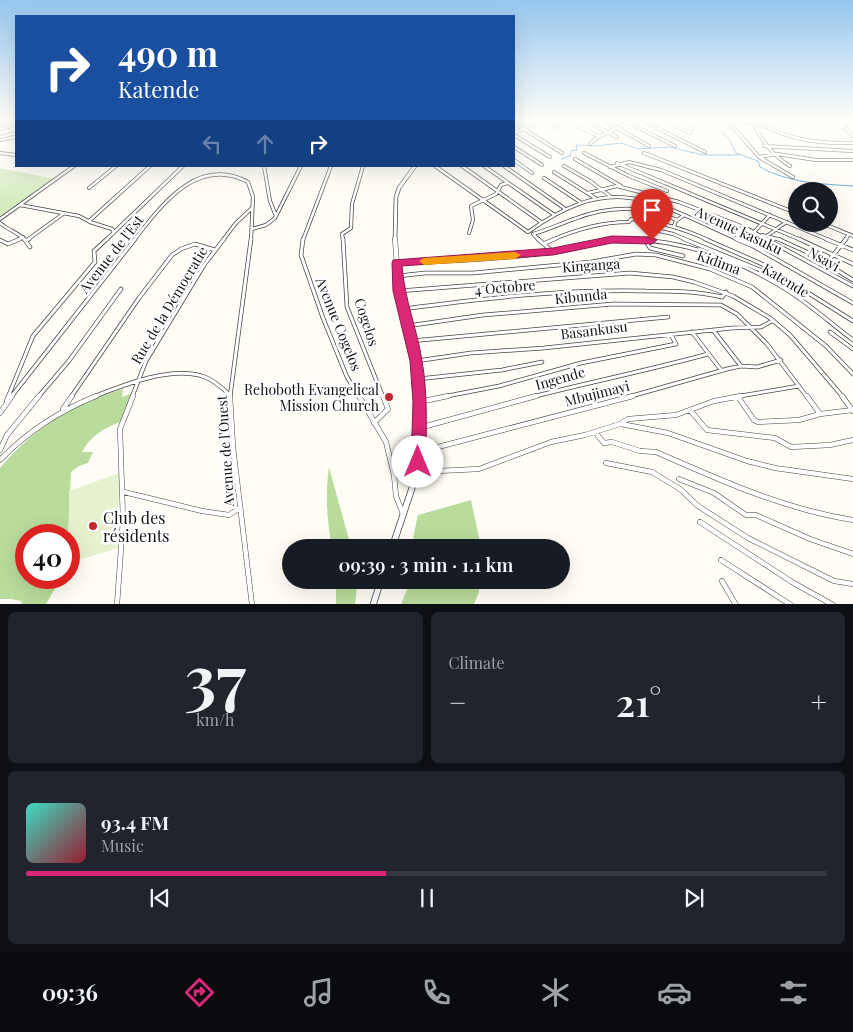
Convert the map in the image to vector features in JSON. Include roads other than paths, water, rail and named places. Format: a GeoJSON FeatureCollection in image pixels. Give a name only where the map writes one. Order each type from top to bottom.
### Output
{"type":"FeatureCollection","features":[{"type":"Feature","properties":{"kind":"street"},"geometry":{"type":"LineString","coordinates":[[516,148],[542,165]]}},
{"type":"Feature","properties":{"kind":"street"},"geometry":{"type":"LineString","coordinates":[[536,148],[550,157]]}},
{"type":"Feature","properties":{"kind":"street"},"geometry":{"type":"LineString","coordinates":[[554,148],[562,153]]}},
{"type":"Feature","properties":{"kind":"street"},"geometry":{"type":"LineString","coordinates":[[699,148],[705,152]]}},
{"type":"Feature","properties":{"kind":"street"},"geometry":{"type":"LineString","coordinates":[[751,148],[759,157],[793,177]]}},
{"type":"Feature","properties":{"kind":"street"},"geometry":{"type":"LineString","coordinates":[[766,148],[790,166]]}},
{"type":"Feature","properties":{"kind":"street"},"geometry":{"type":"LineString","coordinates":[[803,148],[853,151]]}},
{"type":"Feature","properties":{"kind":"street"},"geometry":{"type":"LineString","coordinates":[[584,152],[610,166],[667,191]]}},
{"type":"Feature","properties":{"kind":"street"},"geometry":{"type":"LineString","coordinates":[[0,153],[15,155]]}},
{"type":"Feature","properties":{"kind":"street"},"geometry":{"type":"LineString","coordinates":[[644,153],[788,210]]}},
{"type":"Feature","properties":{"kind":"street"},"geometry":{"type":"LineString","coordinates":[[759,157],[772,154],[819,160],[853,160]]}},
{"type":"Feature","properties":{"kind":"street"},"geometry":{"type":"LineString","coordinates":[[575,159],[624,188]]}},
{"type":"Feature","properties":{"kind":"street"},"geometry":{"type":"LineString","coordinates":[[515,161],[532,173]]}},
{"type":"Feature","properties":{"kind":"street"},"geometry":{"type":"LineString","coordinates":[[610,166],[616,163],[634,162],[656,168],[853,250]]}},
{"type":"Feature","properties":{"kind":"street"},"geometry":{"type":"LineString","coordinates":[[616,163],[670,187],[776,228],[853,264]]}},
{"type":"Feature","properties":{"kind":"street"},"geometry":{"type":"LineString","coordinates":[[564,166],[611,197]]}},
{"type":"Feature","properties":{"kind":"street"},"geometry":{"type":"LineString","coordinates":[[0,219],[72,167]]}},
{"type":"Feature","properties":{"kind":"street"},"geometry":{"type":"LineString","coordinates":[[89,188],[115,167]]}},
{"type":"Feature","properties":{"kind":"street"},"geometry":{"type":"LineString","coordinates":[[89,221],[149,167]]}},
{"type":"Feature","properties":{"kind":"street"},"geometry":{"type":"LineString","coordinates":[[6,404],[32,337],[95,262],[94,251],[182,167]]}},
{"type":"Feature","properties":{"kind":"street"},"geometry":{"type":"LineString","coordinates":[[264,167],[270,201],[276,216]]}},
{"type":"Feature","properties":{"kind":"street"},"geometry":{"type":"LineString","coordinates":[[252,229],[266,224],[276,216],[300,167]]}},
{"type":"Feature","properties":{"kind":"street","name":"Avenue Cogelos"},"geometry":{"type":"LineString","coordinates":[[331,167],[303,238],[301,255],[333,346],[347,377],[386,442],[394,475],[396,496],[404,514]]}},
{"type":"Feature","properties":{"kind":"street","name":"Cogelos"},"geometry":{"type":"LineString","coordinates":[[364,167],[353,198],[350,215],[351,228],[342,234],[345,254],[344,277],[347,307],[361,346],[388,409],[374,423]]}},
{"type":"Feature","properties":{"kind":"street"},"geometry":{"type":"LineString","coordinates":[[395,539],[417,472],[420,402],[418,379],[416,361],[398,291],[395,237],[396,197],[399,188],[414,167]]}},
{"type":"Feature","properties":{"kind":"street"},"geometry":{"type":"LineString","coordinates":[[436,167],[533,234],[553,252]]}},
{"type":"Feature","properties":{"kind":"street"},"geometry":{"type":"LineString","coordinates":[[463,167],[541,222]]}},
{"type":"Feature","properties":{"kind":"street"},"geometry":{"type":"LineString","coordinates":[[485,167],[553,214]]}},
{"type":"Feature","properties":{"kind":"street"},"geometry":{"type":"LineString","coordinates":[[505,167],[564,208]]}},
{"type":"Feature","properties":{"kind":"street"},"geometry":{"type":"LineString","coordinates":[[554,172],[595,198]]}},
{"type":"Feature","properties":{"kind":"street","name":"Avenue de l'Est"},"geometry":{"type":"LineString","coordinates":[[0,413],[36,362],[91,296],[134,239],[162,206],[182,187],[199,178],[216,175],[240,177],[249,184],[253,197],[252,207]]}},
{"type":"Feature","properties":{"kind":"street"},"geometry":{"type":"LineString","coordinates":[[544,178],[581,202]]}},
{"type":"Feature","properties":{"kind":"street"},"geometry":{"type":"LineString","coordinates":[[469,233],[474,218],[471,206],[496,194],[501,185],[508,183]]}},
{"type":"Feature","properties":{"kind":"street","name":"Nsayi"},"geometry":{"type":"LineString","coordinates":[[588,193],[617,186],[663,197],[754,232],[853,286]]}},
{"type":"Feature","properties":{"kind":"street"},"geometry":{"type":"LineString","coordinates":[[663,197],[670,187]]}},
{"type":"Feature","properties":{"kind":"street","name":"Avenue kasuku"},"geometry":{"type":"LineString","coordinates":[[528,232],[553,214],[581,202],[595,198],[611,197],[642,199],[684,215],[753,246],[853,303]]}},
{"type":"Feature","properties":{"kind":"street"},"geometry":{"type":"LineString","coordinates":[[20,205],[79,216],[112,229],[114,232]]}},
{"type":"Feature","properties":{"kind":"street","name":"Avenue de l'Ouest"},"geometry":{"type":"LineString","coordinates":[[252,207],[252,229],[230,396],[240,508],[252,604]]}},
{"type":"Feature","properties":{"kind":"street","name":"Rue de la Démocratie"},"geometry":{"type":"LineString","coordinates":[[117,604],[122,550],[124,492],[120,433],[139,382],[139,375],[215,250],[236,223],[252,207]]}},
{"type":"Feature","properties":{"kind":"street"},"geometry":{"type":"LineString","coordinates":[[533,234],[574,218],[610,210],[656,212],[677,220]]}},
{"type":"Feature","properties":{"kind":"street"},"geometry":{"type":"LineString","coordinates":[[27,240],[63,213]]}},
{"type":"Feature","properties":{"kind":"street"},"geometry":{"type":"LineString","coordinates":[[674,226],[677,220],[684,215]]}},
{"type":"Feature","properties":{"kind":"street"},"geometry":{"type":"LineString","coordinates":[[754,232],[770,215]]}},
{"type":"Feature","properties":{"kind":"street"},"geometry":{"type":"LineString","coordinates":[[545,243],[583,229],[613,221],[629,222],[631,219],[656,221],[674,226],[769,267],[853,321]]}},
{"type":"Feature","properties":{"kind":"street"},"geometry":{"type":"LineString","coordinates":[[768,236],[776,228],[787,222]]}},
{"type":"Feature","properties":{"kind":"street"},"geometry":{"type":"LineString","coordinates":[[0,223],[9,231],[27,240],[30,247]]}},
{"type":"Feature","properties":{"kind":"street"},"geometry":{"type":"LineString","coordinates":[[651,229],[673,234],[765,272]]}},
{"type":"Feature","properties":{"kind":"street"},"geometry":{"type":"LineString","coordinates":[[826,264],[851,235],[838,230]]}},
{"type":"Feature","properties":{"kind":"street"},"geometry":{"type":"LineString","coordinates":[[761,236],[768,236],[791,245],[853,280]]}},
{"type":"Feature","properties":{"kind":"street"},"geometry":{"type":"LineString","coordinates":[[0,240],[8,244],[23,237]]}},
{"type":"Feature","properties":{"kind":"street","name":"Katende"},"geometry":{"type":"LineString","coordinates":[[397,263],[553,252],[612,239],[645,240],[679,246],[710,255],[762,278],[794,295],[853,340]]}},
{"type":"Feature","properties":{"kind":"street"},"geometry":{"type":"LineString","coordinates":[[645,240],[652,249],[683,256]]}},
{"type":"Feature","properties":{"kind":"street"},"geometry":{"type":"LineString","coordinates":[[63,410],[139,298],[172,255],[186,246],[195,244],[215,250]]}},
{"type":"Feature","properties":{"kind":"street","name":"Kidima"},"geometry":{"type":"LineString","coordinates":[[397,276],[425,273],[473,274],[491,270],[592,262],[636,254],[656,255],[710,268],[752,287],[826,346],[853,374]]}},
{"type":"Feature","properties":{"kind":"street"},"geometry":{"type":"LineString","coordinates":[[762,278],[769,267]]}},
{"type":"Feature","properties":{"kind":"street","name":"Kinganga"},"geometry":{"type":"LineString","coordinates":[[398,291],[630,274],[664,275],[708,284],[726,292],[772,320],[790,336],[853,410]]}},
{"type":"Feature","properties":{"kind":"street"},"geometry":{"type":"LineString","coordinates":[[0,450],[7,435],[68,362],[121,289]]}},
{"type":"Feature","properties":{"kind":"street","name":"4 Octobre"},"geometry":{"type":"LineString","coordinates":[[403,309],[530,295],[616,289],[694,291],[722,297],[726,292]]}},
{"type":"Feature","properties":{"kind":"street","name":"Kibunda"},"geometry":{"type":"LineString","coordinates":[[406,326],[483,315],[613,304],[722,305],[752,327],[781,360],[820,414]]}},
{"type":"Feature","properties":{"kind":"street"},"geometry":{"type":"LineString","coordinates":[[411,341],[668,317]]}},
{"type":"Feature","properties":{"kind":"street","name":"Basankusu"},"geometry":{"type":"LineString","coordinates":[[416,361],[471,353],[544,348],[631,337],[761,327],[772,320]]}},
{"type":"Feature","properties":{"kind":"street"},"geometry":{"type":"LineString","coordinates":[[712,330],[742,366]]}},
{"type":"Feature","properties":{"kind":"street"},"geometry":{"type":"LineString","coordinates":[[692,332],[721,370]]}},
{"type":"Feature","properties":{"kind":"street"},"geometry":{"type":"LineString","coordinates":[[830,332],[853,349]]}},
{"type":"Feature","properties":{"kind":"street"},"geometry":{"type":"LineString","coordinates":[[420,402],[499,386],[581,362],[676,344],[672,335]]}},
{"type":"Feature","properties":{"kind":"street","name":"Ingende"},"geometry":{"type":"LineString","coordinates":[[418,428],[596,380],[676,363],[708,354]]}},
{"type":"Feature","properties":{"kind":"street","name":"Mbujimayi"},"geometry":{"type":"LineString","coordinates":[[418,452],[668,387],[721,370],[742,366],[757,367],[781,360]]}},
{"type":"Feature","properties":{"kind":"street"},"geometry":{"type":"LineString","coordinates":[[418,379],[502,370],[542,362]]}},
{"type":"Feature","properties":{"kind":"street"},"geometry":{"type":"LineString","coordinates":[[0,460],[21,439],[63,410],[102,392],[169,374],[200,375],[213,381],[230,396]]}},
{"type":"Feature","properties":{"kind":"street"},"geometry":{"type":"LineString","coordinates":[[417,472],[479,469],[551,442],[595,432],[620,424],[628,419],[669,416],[714,401],[799,386]]}},
{"type":"Feature","properties":{"kind":"street"},"geometry":{"type":"LineString","coordinates":[[738,397],[757,422],[799,420],[820,414],[853,410]]}},
{"type":"Feature","properties":{"kind":"street"},"geometry":{"type":"LineString","coordinates":[[690,410],[707,430],[775,438],[789,446],[830,445],[853,440]]}},
{"type":"Feature","properties":{"kind":"street"},"geometry":{"type":"LineString","coordinates":[[620,424],[668,433],[747,461],[775,468],[853,479]]}},
{"type":"Feature","properties":{"kind":"street"},"geometry":{"type":"LineString","coordinates":[[595,432],[602,442],[612,442],[640,451],[656,452],[756,493],[830,517],[853,520]]}},
{"type":"Feature","properties":{"kind":"street"},"geometry":{"type":"LineString","coordinates":[[606,463],[652,472],[680,489],[698,506],[748,538],[834,581],[853,584]]}},
{"type":"Feature","properties":{"kind":"street"},"geometry":{"type":"LineString","coordinates":[[679,479],[714,493],[746,515],[758,515],[810,539],[853,554]]}},
{"type":"Feature","properties":{"kind":"street"},"geometry":{"type":"LineString","coordinates":[[124,492],[202,511],[229,515],[240,508]]}},
{"type":"Feature","properties":{"kind":"street"},"geometry":{"type":"LineString","coordinates":[[700,522],[792,582],[833,604]]}},
{"type":"Feature","properties":{"kind":"street"},"geometry":{"type":"LineString","coordinates":[[721,560],[791,604]]}},
{"type":"Feature","properties":{"kind":"street"},"geometry":{"type":"LineString","coordinates":[[722,581],[736,604]]}},
{"type":"Feature","properties":{"kind":"street"},"geometry":{"type":"LineString","coordinates":[[373,604],[378,589]]}},
{"type":"Feature","properties":{"kind":"waterway"},"geometry":{"type":"LineString","coordinates":[[562,159],[571,155],[571,151],[577,150],[577,148]]}},
{"type":"Feature","properties":{"kind":"waterway"},"geometry":{"type":"LineString","coordinates":[[636,148],[651,148]]}},
{"type":"Feature","properties":{"kind":"waterway"},"geometry":{"type":"LineString","coordinates":[[674,148],[703,155],[739,155]]}},
{"type":"Feature","properties":{"kind":"waterway"},"geometry":{"type":"LineString","coordinates":[[734,148],[736,153],[758,161],[760,167],[794,180],[853,186]]}},
{"type":"Feature","properties":{"kind":"place","name":"Rehoboth Evangelical Mission Church"},"geometry":{"type":"Point","coordinates":[389,397]}},
{"type":"Feature","properties":{"kind":"place","name":"Club des résidents"},"geometry":{"type":"Point","coordinates":[93,526]}}]}
